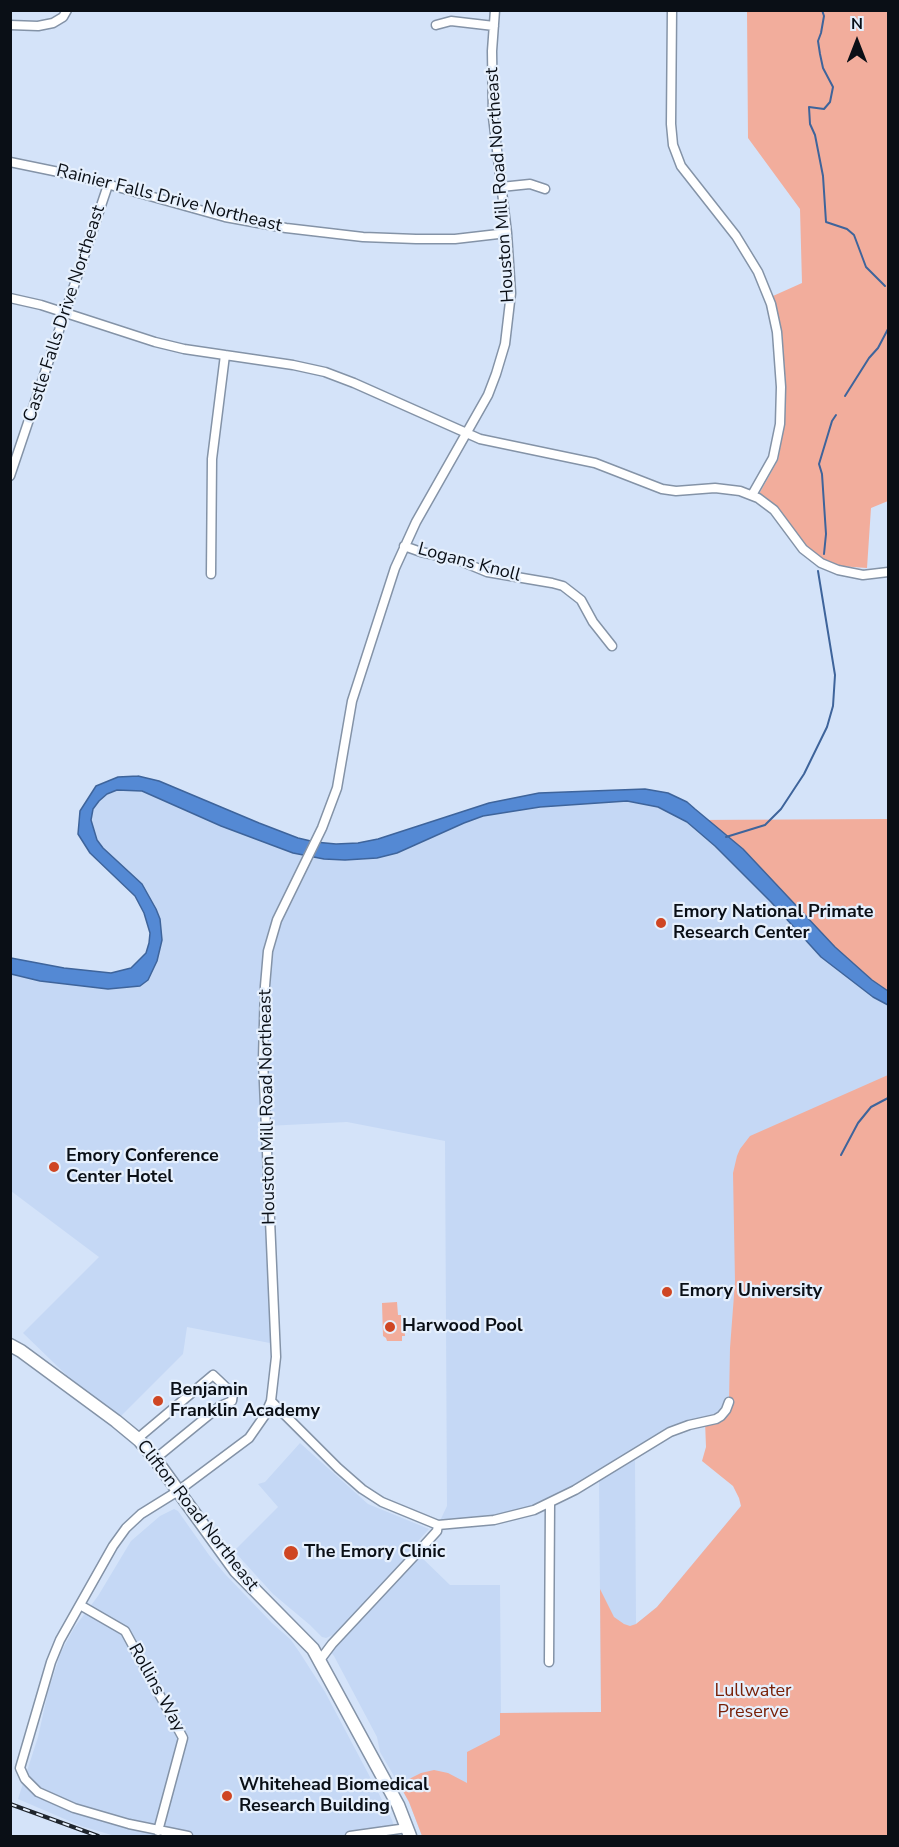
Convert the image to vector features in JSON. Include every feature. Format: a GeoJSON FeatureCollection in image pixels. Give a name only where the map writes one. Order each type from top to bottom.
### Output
{"type":"FeatureCollection","features":[{"type":"Feature","properties":{"kind":"main road","name":"Clifton Road Northeast"},"geometry":{"type":"LineString","coordinates":[[10,1335],[16,1348],[137,1439],[155,1459],[236,1571],[301,1635],[320,1660],[398,1805],[409,1832]]}},
{"type":"Feature","properties":{"kind":"street"},"geometry":{"type":"LineString","coordinates":[[10,25],[38,27],[53,23],[63,17],[67,10]]}},
{"type":"Feature","properties":{"kind":"street","name":"Houston Mill Road Northeast"},"geometry":{"type":"LineString","coordinates":[[158,1831],[91,1814],[44,1795],[25,1779],[20,1768],[51,1662],[60,1640],[118,1538],[141,1515],[178,1491],[249,1438],[265,1415],[271,1401],[276,1357],[264,1082],[265,986],[271,941],[277,920],[322,828],[337,788],[352,701],[395,568],[421,513],[493,384],[505,344],[511,293],[507,233],[493,117],[495,10]]}},
{"type":"Feature","properties":{"kind":"street"},"geometry":{"type":"LineString","coordinates":[[672,10],[671,124],[673,145],[681,166],[736,236],[758,272],[771,304],[777,332],[781,387],[780,424],[773,458],[752,495]]}},
{"type":"Feature","properties":{"kind":"street"},"geometry":{"type":"LineString","coordinates":[[436,25],[451,21],[494,26]]}},
{"type":"Feature","properties":{"kind":"street","name":"Rainier Falls Drive Northeast"},"geometry":{"type":"LineString","coordinates":[[10,162],[78,176],[225,217],[310,232],[416,240],[507,233]]}},
{"type":"Feature","properties":{"kind":"street"},"geometry":{"type":"LineString","coordinates":[[501,187],[530,184],[545,189]]}},
{"type":"Feature","properties":{"kind":"street","name":"Castle Falls Drive Northeast"},"geometry":{"type":"LineString","coordinates":[[10,476],[14,451],[66,313],[108,185]]}},
{"type":"Feature","properties":{"kind":"street"},"geometry":{"type":"LineString","coordinates":[[10,298],[66,313],[155,342],[325,372],[467,434],[497,444],[595,463],[662,489],[676,491],[724,488],[752,495],[774,510],[803,549],[821,563],[838,570],[863,575],[888,572]]}},
{"type":"Feature","properties":{"kind":"street"},"geometry":{"type":"LineString","coordinates":[[211,573],[212,459],[225,355]]}},
{"type":"Feature","properties":{"kind":"street","name":"Logans Knoll"},"geometry":{"type":"LineString","coordinates":[[404,546],[462,561],[487,572],[563,586],[581,600],[612,646]]}},
{"type":"Feature","properties":{"kind":"street"},"geometry":{"type":"LineString","coordinates":[[137,1439],[213,1375],[233,1394],[232,1401],[220,1406],[155,1459]]}},
{"type":"Feature","properties":{"kind":"street"},"geometry":{"type":"LineString","coordinates":[[271,1401],[362,1489],[382,1502],[438,1525],[494,1520],[519,1515],[550,1503],[670,1432],[721,1416],[729,1402]]}},
{"type":"Feature","properties":{"kind":"street"},"geometry":{"type":"LineString","coordinates":[[549,1662],[550,1503]]}},
{"type":"Feature","properties":{"kind":"street"},"geometry":{"type":"LineString","coordinates":[[320,1660],[332,1644],[437,1531],[438,1525]]}},
{"type":"Feature","properties":{"kind":"street","name":"Rollins Way"},"geometry":{"type":"LineString","coordinates":[[80,1605],[125,1631],[183,1738],[158,1831]]}},
{"type":"Feature","properties":{"kind":"street"},"geometry":{"type":"LineString","coordinates":[[158,1831],[188,1836]]}},
{"type":"Feature","properties":{"kind":"street"},"geometry":{"type":"LineString","coordinates":[[350,1836],[409,1832]]}},
{"type":"Feature","properties":{"kind":"shaded area","name":"Emory University"},"geometry":{"type":"Polygon","coordinates":[[[127,785],[258,831],[359,852],[467,815],[610,795],[672,806],[888,997],[888,1836],[422,1836],[409,1802],[380,1752],[377,1737],[334,1656],[328,1649],[417,1553],[450,1585],[500,1585],[501,1713],[601,1712],[599,1480],[635,1459],[636,1624],[657,1607],[741,1506],[742,1422],[689,1425],[534,1510],[438,1525],[447,1506],[445,1141],[347,1122],[266,1126],[275,1344],[187,1327],[183,1354],[115,1422],[23,1333],[99,1257],[11,1191],[10,968],[121,981],[152,955],[152,914],[90,842],[90,802],[127,785]]]}},
{"type":"Feature","properties":{"kind":"shaded area"},"geometry":{"type":"Polygon","coordinates":[[[300,1443],[368,1504],[429,1529],[409,1551],[391,1577],[333,1635],[326,1638],[273,1594],[234,1551],[278,1507],[258,1484],[265,1482],[300,1443]]]}},
{"type":"Feature","properties":{"kind":"shaded area"},"geometry":{"type":"Polygon","coordinates":[[[174,1509],[178,1511],[225,1574],[291,1640],[300,1653],[325,1692],[392,1820],[397,1836],[115,1836],[81,1826],[18,1799],[61,1652],[74,1628],[98,1596],[131,1541],[160,1516],[174,1509]]]}},
{"type":"Feature","properties":{"kind":"green space"},"geometry":{"type":"Polygon","coordinates":[[[747,11],[888,11],[888,501],[871,508],[867,568],[839,566],[820,559],[806,546],[776,507],[759,494],[778,460],[784,425],[786,388],[782,333],[773,296],[802,283],[800,209],[748,138],[747,11]]]}},
{"type":"Feature","properties":{"kind":"green space"},"geometry":{"type":"Polygon","coordinates":[[[888,819],[888,997],[695,820],[888,819]]]}},
{"type":"Feature","properties":{"kind":"green space","name":"Lullwater Preserve"},"geometry":{"type":"Polygon","coordinates":[[[888,1075],[888,1836],[422,1836],[409,1802],[399,1784],[421,1773],[434,1770],[448,1773],[467,1783],[467,1752],[500,1735],[500,1713],[601,1712],[600,1589],[614,1617],[630,1626],[636,1624],[657,1607],[741,1506],[733,1486],[702,1461],[706,1447],[705,1421],[716,1419],[729,1402],[735,1282],[733,1173],[737,1156],[750,1136],[888,1075]]]}},
{"type":"Feature","properties":{"kind":"green space"},"geometry":{"type":"Polygon","coordinates":[[[397,1302],[398,1315],[404,1319],[405,1336],[402,1336],[402,1341],[387,1341],[383,1336],[382,1303],[397,1302]]]}},
{"type":"Feature","properties":{"kind":"water"},"geometry":{"type":"Polygon","coordinates":[[[138,776],[159,781],[298,838],[336,844],[378,839],[489,803],[539,793],[645,789],[668,793],[687,802],[743,849],[835,947],[888,991],[888,1005],[873,997],[821,957],[771,902],[715,846],[687,822],[658,807],[627,801],[540,807],[483,816],[397,853],[377,858],[345,860],[324,859],[293,853],[221,826],[142,791],[117,790],[107,794],[99,801],[93,809],[91,820],[97,840],[142,884],[160,919],[162,940],[157,961],[148,980],[140,986],[108,989],[40,981],[11,974],[11,958],[64,968],[111,973],[131,968],[146,953],[150,933],[144,913],[135,896],[90,853],[78,834],[80,811],[96,786],[118,777],[138,776]]]}},
{"type":"Feature","properties":{"kind":"waterway"},"geometry":{"type":"LineString","coordinates":[[822,10],[824,16],[818,41],[823,68],[833,87],[830,102],[824,109],[809,107],[810,124],[815,135],[823,176],[826,222],[847,229],[854,235],[866,267],[885,286]]}},
{"type":"Feature","properties":{"kind":"waterway"},"geometry":{"type":"LineString","coordinates":[[845,396],[878,348],[888,329]]}},
{"type":"Feature","properties":{"kind":"waterway"},"geometry":{"type":"LineString","coordinates":[[824,554],[826,534],[822,474],[819,464],[832,421],[836,415]]}},
{"type":"Feature","properties":{"kind":"waterway"},"geometry":{"type":"LineString","coordinates":[[726,837],[765,825],[781,809],[804,774],[827,727],[833,706],[835,675],[818,571]]}},
{"type":"Feature","properties":{"kind":"waterway"},"geometry":{"type":"LineString","coordinates":[[841,1155],[858,1123],[871,1107],[888,1098]]}},
{"type":"Feature","properties":{"kind":"railway"},"geometry":{"type":"LineString","coordinates":[[10,1804],[98,1836]]}},
{"type":"Feature","properties":{"kind":"place","name":"Emory National Primate Research Center"},"geometry":{"type":"Point","coordinates":[661,923]}},
{"type":"Feature","properties":{"kind":"place","name":"Emory Conference Center Hotel"},"geometry":{"type":"Point","coordinates":[54,1167]}},
{"type":"Feature","properties":{"kind":"place","name":"Emory University"},"geometry":{"type":"Point","coordinates":[667,1292]}},
{"type":"Feature","properties":{"kind":"place","name":"Harwood Pool"},"geometry":{"type":"Point","coordinates":[390,1327]}},
{"type":"Feature","properties":{"kind":"place","name":"Benjamin Franklin Academy"},"geometry":{"type":"Point","coordinates":[158,1401]}},
{"type":"Feature","properties":{"kind":"place","name":"The Emory Clinic"},"geometry":{"type":"Point","coordinates":[291,1553]}},
{"type":"Feature","properties":{"kind":"place","name":"Whitehead Biomedical Research Building"},"geometry":{"type":"Point","coordinates":[227,1796]}}]}
